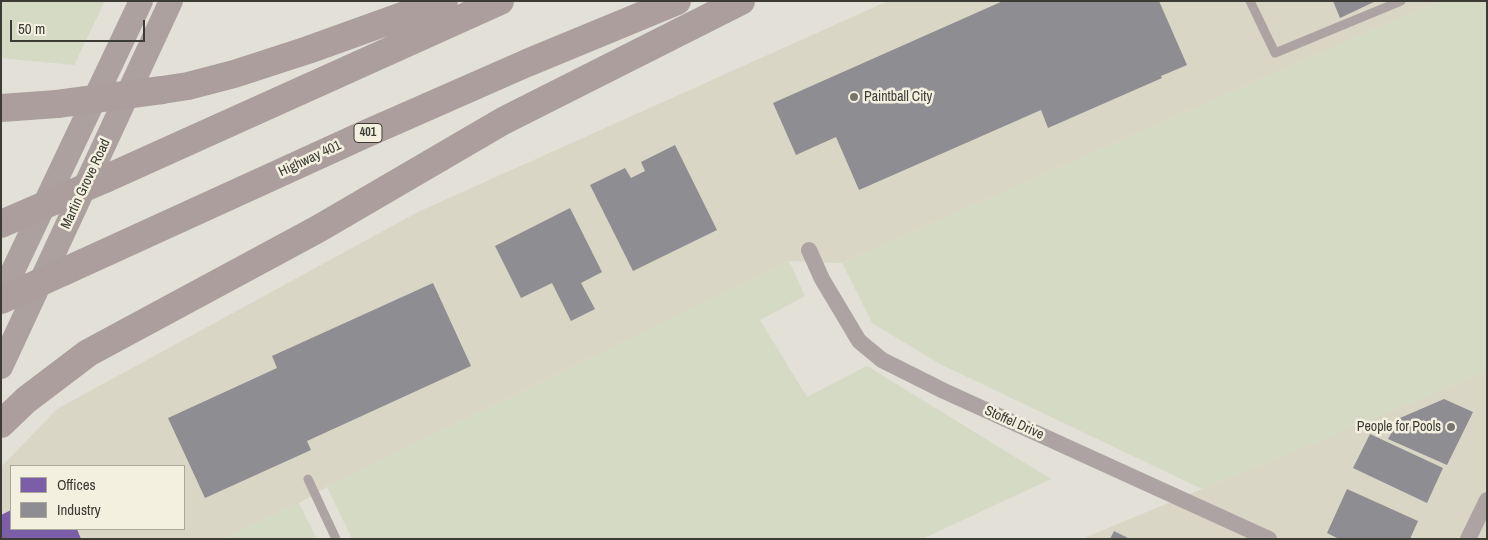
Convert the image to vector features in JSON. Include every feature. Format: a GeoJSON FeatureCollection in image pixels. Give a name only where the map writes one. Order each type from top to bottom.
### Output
{"type":"FeatureCollection","features":[{"type":"Feature","properties":{"kind":"highway"},"geometry":{"type":"LineString","coordinates":[[1,108],[57,104],[188,86],[234,74],[308,50],[444,1]]}},
{"type":"Feature","properties":{"kind":"highway"},"geometry":{"type":"LineString","coordinates":[[1,224],[500,1]]}},
{"type":"Feature","properties":{"kind":"highway","name":"Highway 401"},"geometry":{"type":"LineString","coordinates":[[1,298],[63,272],[378,128],[527,63],[677,1]]}},
{"type":"Feature","properties":{"kind":"highway"},"geometry":{"type":"LineString","coordinates":[[1,424],[26,400],[88,353],[318,230],[503,121],[741,1]]}},
{"type":"Feature","properties":{"kind":"main road","name":"Martin Grove Road"},"geometry":{"type":"LineString","coordinates":[[1,298],[141,1]]}},
{"type":"Feature","properties":{"kind":"main road","name":"Martin Grove Road"},"geometry":{"type":"LineString","coordinates":[[1,367],[171,1]]}},
{"type":"Feature","properties":{"kind":"street","name":"Stoffel Drive"},"geometry":{"type":"LineString","coordinates":[[809,250],[822,279],[859,341],[882,360],[1241,533],[1268,539]]}},
{"type":"Feature","properties":{"kind":"street"},"geometry":{"type":"LineString","coordinates":[[1468,539],[1487,500]]}},
{"type":"Feature","properties":{"kind":"lane"},"geometry":{"type":"LineString","coordinates":[[1250,1],[1275,53],[1401,1]]}},
{"type":"Feature","properties":{"kind":"lane"},"geometry":{"type":"LineString","coordinates":[[308,479],[336,539]]}},
{"type":"Feature","properties":{"kind":"shaded area"},"geometry":{"type":"Polygon","coordinates":[[[888,1],[1439,1],[842,263],[789,261],[224,539],[1,539],[1,467],[57,409],[418,212],[888,1]]]}},
{"type":"Feature","properties":{"kind":"shaded area"},"geometry":{"type":"Polygon","coordinates":[[[1487,371],[1487,539],[1082,539],[1202,489],[1487,371]]]}},
{"type":"Feature","properties":{"kind":"green space"},"geometry":{"type":"Polygon","coordinates":[[[1,1],[105,1],[74,65],[1,58],[1,1]]]}},
{"type":"Feature","properties":{"kind":"green space"},"geometry":{"type":"Polygon","coordinates":[[[1439,1],[1487,1],[1487,371],[1202,489],[940,364],[872,323],[842,263],[1439,1]]]}},
{"type":"Feature","properties":{"kind":"green space"},"geometry":{"type":"Polygon","coordinates":[[[789,261],[805,296],[760,320],[807,397],[867,366],[1051,479],[922,539],[352,539],[327,487],[789,261]]]}},
{"type":"Feature","properties":{"kind":"green space"},"geometry":{"type":"Polygon","coordinates":[[[299,503],[317,539],[224,539],[299,503]]]}},
{"type":"Feature","properties":{"kind":"building: Offices"},"geometry":{"type":"Polygon","coordinates":[[[10,510],[10,530],[77,530],[81,539],[1,539],[1,515],[10,510]]]}},
{"type":"Feature","properties":{"kind":"building: Industry"},"geometry":{"type":"Polygon","coordinates":[[[1003,1],[1159,1],[1187,65],[1161,76],[1162,78],[1048,128],[1041,110],[859,190],[836,137],[796,155],[773,103],[1003,1]]]}},
{"type":"Feature","properties":{"kind":"building: Industry"},"geometry":{"type":"Polygon","coordinates":[[[1333,1],[1376,1],[1340,18],[1333,1]]]}},
{"type":"Feature","properties":{"kind":"building: Industry"},"geometry":{"type":"Polygon","coordinates":[[[675,145],[717,230],[633,271],[590,185],[625,168],[631,178],[645,171],[641,162],[675,145]]]}},
{"type":"Feature","properties":{"kind":"building: Industry"},"geometry":{"type":"Polygon","coordinates":[[[570,208],[602,272],[581,283],[595,309],[571,321],[552,283],[521,298],[495,246],[570,208]]]}},
{"type":"Feature","properties":{"kind":"building: Industry"},"geometry":{"type":"Polygon","coordinates":[[[433,283],[471,366],[307,441],[311,450],[205,498],[168,418],[277,368],[272,356],[433,283]]]}},
{"type":"Feature","properties":{"kind":"building: Industry"},"geometry":{"type":"Polygon","coordinates":[[[1444,399],[1473,412],[1447,465],[1388,439],[1400,418],[1444,399]]]}},
{"type":"Feature","properties":{"kind":"building: Industry"},"geometry":{"type":"Polygon","coordinates":[[[1370,434],[1443,468],[1427,503],[1353,468],[1370,434]]]}},
{"type":"Feature","properties":{"kind":"building: Industry"},"geometry":{"type":"Polygon","coordinates":[[[1347,489],[1418,521],[1410,539],[1339,539],[1327,533],[1347,489]]]}},
{"type":"Feature","properties":{"kind":"building: Industry"},"geometry":{"type":"Polygon","coordinates":[[[1114,531],[1130,539],[1110,539],[1114,531]]]}},
{"type":"Feature","properties":{"kind":"place","name":"Paintball City"},"geometry":{"type":"Point","coordinates":[854,97]}},
{"type":"Feature","properties":{"kind":"place","name":"People for Pools"},"geometry":{"type":"Point","coordinates":[1451,427]}}]}
